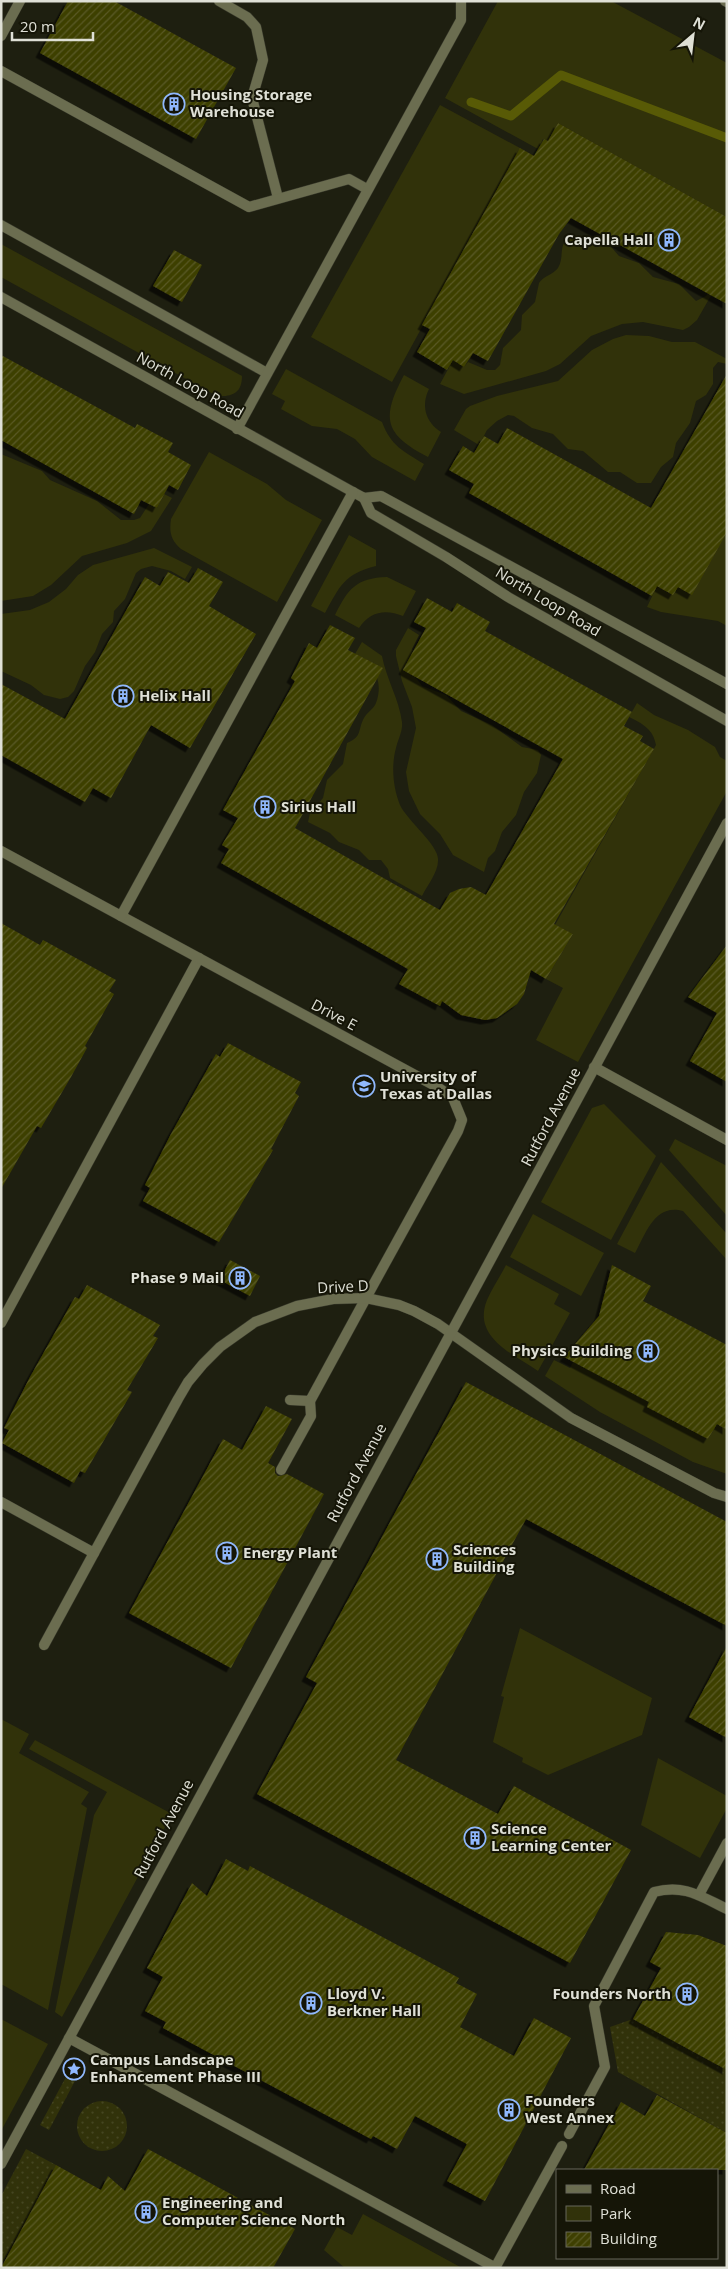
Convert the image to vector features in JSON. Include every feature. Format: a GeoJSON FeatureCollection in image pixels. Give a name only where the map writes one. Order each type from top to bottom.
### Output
{"type":"FeatureCollection","features":[{"type":"Feature","properties":{"kind":"street"},"geometry":{"type":"LineString","coordinates":[[1,36],[20,1]]}},
{"type":"Feature","properties":{"kind":"street"},"geometry":{"type":"LineString","coordinates":[[219,1],[247,17],[256,27],[262,60],[252,98],[278,198]]}},
{"type":"Feature","properties":{"kind":"street"},"geometry":{"type":"LineString","coordinates":[[237,428],[461,20],[460,1]]}},
{"type":"Feature","properties":{"kind":"street"},"geometry":{"type":"LineString","coordinates":[[1,70],[249,207],[348,180],[367,189]]}},
{"type":"Feature","properties":{"kind":"street"},"geometry":{"type":"LineString","coordinates":[[1,225],[267,373]]}},
{"type":"Feature","properties":{"kind":"street","name":"North Loop Road"},"geometry":{"type":"LineString","coordinates":[[1,297],[364,498],[382,496],[727,684]]}},
{"type":"Feature","properties":{"kind":"street"},"geometry":{"type":"LineString","coordinates":[[121,916],[353,492]]}},
{"type":"Feature","properties":{"kind":"street","name":"North Loop Road"},"geometry":{"type":"LineString","coordinates":[[364,498],[371,513],[446,557],[508,597],[727,721]]}},
{"type":"Feature","properties":{"kind":"street","name":"Rutford Avenue"},"geometry":{"type":"LineString","coordinates":[[1,2164],[727,823]]}},
{"type":"Feature","properties":{"kind":"street","name":"Drive E"},"geometry":{"type":"LineString","coordinates":[[1,851],[439,1088],[452,1098],[459,1110],[462,1120],[458,1131],[310,1401],[311,1416],[281,1470]]}},
{"type":"Feature","properties":{"kind":"street"},"geometry":{"type":"LineString","coordinates":[[1,1323],[199,958]]}},
{"type":"Feature","properties":{"kind":"street"},"geometry":{"type":"LineString","coordinates":[[594,1067],[727,1140]]}},
{"type":"Feature","properties":{"kind":"street","name":"Drive D"},"geometry":{"type":"LineString","coordinates":[[44,1645],[188,1382],[220,1347],[255,1322],[297,1306],[333,1300],[366,1298],[399,1305],[414,1311],[451,1332],[571,1418],[714,1493],[727,1497]]}},
{"type":"Feature","properties":{"kind":"street"},"geometry":{"type":"LineString","coordinates":[[290,1400],[310,1401]]}},
{"type":"Feature","properties":{"kind":"street"},"geometry":{"type":"LineString","coordinates":[[1,1502],[94,1553]]}},
{"type":"Feature","properties":{"kind":"street"},"geometry":{"type":"LineString","coordinates":[[699,1895],[727,1843]]}},
{"type":"Feature","properties":{"kind":"street"},"geometry":{"type":"LineString","coordinates":[[569,2134],[606,2067],[594,2006],[654,1892],[672,1887],[699,1895],[727,1909]]}},
{"type":"Feature","properties":{"kind":"street"},"geometry":{"type":"LineString","coordinates":[[69,2038],[496,2268],[562,2146]]}},
{"type":"Feature","properties":{"kind":"green space"},"geometry":{"type":"Polygon","coordinates":[[[498,1],[611,1],[727,63],[727,217],[558,123],[548,141],[543,139],[538,149],[445,98],[498,1]]]}},
{"type":"Feature","properties":{"kind":"green space"},"geometry":{"type":"Polygon","coordinates":[[[440,105],[520,148],[392,382],[311,337],[440,105]]]}},
{"type":"Feature","properties":{"kind":"green space"},"geometry":{"type":"Polygon","coordinates":[[[578,235],[606,241],[619,256],[639,263],[653,277],[679,284],[696,301],[706,296],[711,290],[713,292],[697,320],[683,330],[643,322],[622,324],[591,336],[560,364],[546,371],[464,394],[440,384],[453,360],[464,367],[468,362],[487,370],[495,370],[500,365],[503,348],[521,330],[522,315],[535,302],[539,283],[558,268],[562,248],[566,240],[578,235]]]}},
{"type":"Feature","properties":{"kind":"green space"},"geometry":{"type":"Polygon","coordinates":[[[1,244],[242,376],[242,382],[238,390],[232,395],[217,396],[1,277],[1,244]]]}},
{"type":"Feature","properties":{"kind":"green space"},"geometry":{"type":"Polygon","coordinates":[[[626,335],[649,336],[672,342],[695,342],[727,359],[727,364],[718,362],[713,368],[713,384],[706,395],[696,401],[690,423],[676,443],[673,457],[661,467],[651,483],[637,483],[620,472],[608,472],[583,451],[568,449],[553,434],[532,428],[514,416],[508,415],[497,421],[487,430],[479,445],[454,430],[466,409],[470,406],[497,396],[558,381],[592,350],[613,339],[626,335]]]}},
{"type":"Feature","properties":{"kind":"green space"},"geometry":{"type":"Polygon","coordinates":[[[286,369],[382,422],[389,437],[398,447],[424,464],[415,481],[372,457],[355,439],[337,429],[312,426],[281,409],[285,401],[272,394],[286,369]]]}},
{"type":"Feature","properties":{"kind":"green space"},"geometry":{"type":"Polygon","coordinates":[[[404,375],[429,389],[425,401],[426,413],[431,423],[441,432],[428,457],[402,441],[391,423],[392,403],[404,375]]]}},
{"type":"Feature","properties":{"kind":"green space"},"geometry":{"type":"Polygon","coordinates":[[[209,452],[267,484],[286,500],[322,520],[277,602],[181,549],[173,539],[170,528],[171,519],[209,452]]]}},
{"type":"Feature","properties":{"kind":"green space"},"geometry":{"type":"Polygon","coordinates":[[[1,454],[42,471],[50,480],[97,501],[121,520],[140,518],[149,504],[157,508],[164,494],[172,498],[151,531],[127,543],[82,556],[51,585],[33,596],[1,601],[1,454]]]}},
{"type":"Feature","properties":{"kind":"green space"},"geometry":{"type":"Polygon","coordinates":[[[727,532],[727,626],[718,621],[661,612],[647,607],[657,586],[678,587],[727,532]]]}},
{"type":"Feature","properties":{"kind":"green space"},"geometry":{"type":"Polygon","coordinates":[[[349,535],[376,550],[376,566],[357,573],[344,582],[325,613],[311,606],[349,535]]]}},
{"type":"Feature","properties":{"kind":"green space"},"geometry":{"type":"Polygon","coordinates":[[[154,548],[192,567],[185,579],[171,571],[152,566],[141,569],[136,573],[125,599],[114,611],[113,622],[102,634],[95,652],[85,666],[74,691],[68,697],[60,699],[44,695],[31,685],[1,671],[1,614],[30,610],[49,602],[66,589],[78,575],[93,565],[154,548]]]}},
{"type":"Feature","properties":{"kind":"green space"},"geometry":{"type":"Polygon","coordinates":[[[387,577],[416,591],[403,616],[385,612],[379,613],[368,618],[359,628],[335,615],[344,598],[354,587],[368,580],[387,577]]]}},
{"type":"Feature","properties":{"kind":"green space"},"geometry":{"type":"Polygon","coordinates":[[[408,628],[419,635],[412,649],[415,654],[412,672],[422,686],[446,695],[461,711],[492,725],[522,747],[538,750],[541,755],[537,773],[524,792],[516,815],[502,832],[495,851],[488,858],[484,872],[453,855],[440,834],[420,814],[409,791],[406,772],[416,728],[412,707],[402,681],[396,656],[396,650],[408,628]]]}},
{"type":"Feature","properties":{"kind":"green space"},"geometry":{"type":"Polygon","coordinates":[[[362,642],[382,656],[400,713],[402,729],[394,755],[393,769],[394,784],[400,805],[429,841],[437,855],[438,865],[422,896],[390,878],[388,869],[381,860],[369,860],[359,850],[339,842],[330,833],[308,822],[310,813],[323,798],[327,780],[343,764],[347,743],[358,735],[364,718],[376,703],[379,687],[376,674],[362,658],[355,654],[362,642]]]}},
{"type":"Feature","properties":{"kind":"green space"},"geometry":{"type":"Polygon","coordinates":[[[637,703],[654,715],[688,730],[715,747],[720,757],[727,761],[727,791],[578,1062],[536,1040],[563,988],[546,979],[573,934],[555,925],[656,745],[650,731],[629,717],[637,703]]]}},
{"type":"Feature","properties":{"kind":"green space"},"geometry":{"type":"Polygon","coordinates":[[[604,1104],[656,1156],[611,1240],[541,1202],[592,1108],[604,1104]]]}},
{"type":"Feature","properties":{"kind":"green space"},"geometry":{"type":"Polygon","coordinates":[[[675,1139],[727,1166],[727,1216],[669,1150],[675,1139]]]}},
{"type":"Feature","properties":{"kind":"green space"},"geometry":{"type":"Polygon","coordinates":[[[661,1162],[727,1234],[727,1260],[683,1211],[665,1211],[658,1216],[648,1229],[635,1253],[617,1244],[661,1162]]]}},
{"type":"Feature","properties":{"kind":"green space"},"geometry":{"type":"Polygon","coordinates":[[[533,1214],[604,1253],[581,1296],[510,1257],[533,1214]]]}},
{"type":"Feature","properties":{"kind":"green space"},"geometry":{"type":"Polygon","coordinates":[[[506,1265],[559,1294],[554,1304],[570,1313],[538,1371],[507,1351],[490,1334],[485,1324],[484,1313],[487,1300],[506,1265]]]}},
{"type":"Feature","properties":{"kind":"green space"},"geometry":{"type":"Polygon","coordinates":[[[554,1360],[570,1368],[573,1362],[649,1402],[647,1407],[708,1439],[717,1424],[727,1430],[727,1474],[693,1462],[600,1412],[545,1376],[554,1360]]]}},
{"type":"Feature","properties":{"kind":"green space"},"geometry":{"type":"Polygon","coordinates":[[[520,1628],[652,1698],[642,1735],[548,1775],[522,1762],[523,1758],[493,1742],[504,1697],[501,1696],[520,1628]]]}},
{"type":"Feature","properties":{"kind":"green space"},"geometry":{"type":"Polygon","coordinates":[[[1,1719],[29,1734],[19,1753],[89,1792],[81,1804],[87,1808],[48,2010],[1,1984],[1,1719]]]}},
{"type":"Feature","properties":{"kind":"green space"},"geometry":{"type":"Polygon","coordinates":[[[35,1740],[172,1814],[62,2017],[55,2012],[94,1815],[107,1792],[29,1749],[35,1740]]]}},
{"type":"Feature","properties":{"kind":"green space"},"geometry":{"type":"Polygon","coordinates":[[[658,1758],[727,1796],[727,1808],[700,1858],[641,1825],[658,1758]]]}},
{"type":"Feature","properties":{"kind":"green space"},"geometry":{"type":"Polygon","coordinates":[[[1,2019],[48,2044],[1,2131],[1,2019]]]}},
{"type":"Feature","properties":{"kind":"green space"},"geometry":{"type":"Polygon","coordinates":[[[633,2019],[727,2070],[727,2133],[618,2072],[610,2027],[633,2019]]]}},
{"type":"Feature","properties":{"kind":"green space"},"geometry":{"type":"Polygon","coordinates":[[[78,2061],[84,2064],[49,2130],[40,2125],[73,2064],[78,2061]]]}},
{"type":"Feature","properties":{"kind":"green space"},"geometry":{"type":"Polygon","coordinates":[[[97,2101],[107,2101],[120,2108],[127,2121],[127,2131],[120,2144],[107,2151],[97,2151],[88,2147],[81,2140],[77,2131],[77,2121],[81,2112],[88,2105],[97,2101]]]}},
{"type":"Feature","properties":{"kind":"green space"},"geometry":{"type":"Polygon","coordinates":[[[26,2149],[56,2165],[1,2266],[1,2196],[26,2149]]]}},
{"type":"Feature","properties":{"kind":"green space"},"geometry":{"type":"Polygon","coordinates":[[[363,2214],[462,2268],[345,2268],[324,2250],[337,2227],[352,2235],[363,2214]]]}},
{"type":"Feature","properties":{"kind":"building","name":"Housing Storage Warehouse"},"geometry":{"type":"Polygon","coordinates":[[[68,1],[114,1],[236,68],[196,139],[40,53],[68,1]]]}},
{"type":"Feature","properties":{"kind":"building","name":"Capella Hall"},"geometry":{"type":"Polygon","coordinates":[[[558,123],[727,217],[727,304],[571,218],[559,234],[488,361],[473,353],[464,367],[453,360],[447,370],[417,352],[430,329],[422,325],[520,148],[534,156],[544,139],[548,141],[558,123]]]}},
{"type":"Feature","properties":{"kind":"building"},"geometry":{"type":"Polygon","coordinates":[[[174,250],[202,265],[182,302],[153,286],[174,250]]]}},
{"type":"Feature","properties":{"kind":"building"},"geometry":{"type":"Polygon","coordinates":[[[1,355],[135,428],[137,424],[173,443],[168,452],[191,465],[178,490],[169,485],[157,508],[141,500],[134,514],[1,440],[1,355]]]}},
{"type":"Feature","properties":{"kind":"building"},"geometry":{"type":"Polygon","coordinates":[[[727,374],[727,532],[692,595],[678,587],[673,595],[657,586],[652,596],[469,493],[474,484],[449,470],[463,446],[474,453],[484,436],[498,444],[507,428],[651,508],[727,374]]]}},
{"type":"Feature","properties":{"kind":"building","name":"Helix Hall"},"geometry":{"type":"Polygon","coordinates":[[[198,568],[223,582],[209,606],[256,634],[190,748],[151,725],[111,798],[93,788],[85,802],[1,755],[1,684],[65,719],[145,577],[160,586],[168,572],[189,583],[198,568]]]}},
{"type":"Feature","properties":{"kind":"building","name":"Sirius Hall"},"geometry":{"type":"Polygon","coordinates":[[[427,598],[452,612],[457,603],[490,622],[485,631],[632,712],[624,726],[643,736],[640,741],[654,749],[554,924],[573,934],[546,979],[531,970],[524,994],[517,1004],[497,1018],[485,1020],[461,1015],[442,1001],[440,1006],[399,984],[408,969],[221,863],[229,849],[222,845],[238,818],[223,810],[295,681],[291,678],[309,643],[317,648],[330,625],[355,638],[348,650],[383,668],[295,828],[440,910],[450,893],[459,889],[471,887],[486,895],[563,759],[403,670],[426,628],[414,622],[427,598]]]}},
{"type":"Feature","properties":{"kind":"building"},"geometry":{"type":"Polygon","coordinates":[[[1,923],[40,945],[43,940],[116,980],[109,991],[114,994],[85,1046],[87,1048],[41,1128],[37,1126],[1,1189],[1,923]]]}},
{"type":"Feature","properties":{"kind":"building"},"geometry":{"type":"Polygon","coordinates":[[[727,945],[727,1082],[690,1061],[717,1013],[688,997],[727,945]]]}},
{"type":"Feature","properties":{"kind":"building"},"geometry":{"type":"Polygon","coordinates":[[[228,1043],[301,1082],[295,1093],[299,1096],[271,1149],[273,1150],[219,1242],[143,1201],[150,1188],[145,1185],[171,1134],[216,1054],[220,1057],[228,1043]]]}},
{"type":"Feature","properties":{"kind":"building","name":"Phase 9 Mail"},"geometry":{"type":"Polygon","coordinates":[[[230,1260],[260,1276],[250,1296],[220,1280],[230,1260]]]}},
{"type":"Feature","properties":{"kind":"building","name":"Physics Building"},"geometry":{"type":"Polygon","coordinates":[[[612,1265],[651,1286],[643,1301],[727,1345],[727,1430],[717,1424],[708,1439],[647,1407],[649,1402],[564,1357],[599,1316],[612,1265]]]}},
{"type":"Feature","properties":{"kind":"building"},"geometry":{"type":"Polygon","coordinates":[[[87,1285],[160,1325],[153,1336],[158,1338],[127,1390],[132,1392],[85,1473],[80,1471],[74,1483],[2,1443],[9,1430],[4,1428],[30,1377],[75,1297],[79,1299],[87,1285]]]}},
{"type":"Feature","properties":{"kind":"building"},"geometry":{"type":"Polygon","coordinates":[[[466,1382],[727,1522],[727,1626],[526,1519],[396,1760],[498,1814],[514,1786],[631,1850],[570,1963],[257,1794],[317,1683],[306,1677],[466,1382]]]}},
{"type":"Feature","properties":{"kind":"building","name":"Energy Plant"},"geometry":{"type":"Polygon","coordinates":[[[266,1406],[292,1419],[268,1463],[275,1467],[275,1473],[278,1476],[287,1474],[324,1494],[231,1668],[129,1613],[223,1439],[242,1450],[266,1406]]]}},
{"type":"Feature","properties":{"kind":"building"},"geometry":{"type":"Polygon","coordinates":[[[727,1646],[727,1738],[689,1717],[727,1646]]]}},
{"type":"Feature","properties":{"kind":"building","name":"Lloyd V. Berkner Hall"},"geometry":{"type":"Polygon","coordinates":[[[226,1859],[248,1871],[250,1866],[459,1978],[456,1983],[477,1994],[460,2027],[514,2056],[534,2018],[571,2038],[485,2201],[447,2181],[467,2144],[415,2116],[397,2149],[373,2136],[371,2139],[163,2028],[166,2022],[145,2011],[163,1977],[147,1968],[192,1883],[207,1896],[226,1859]]]}},
{"type":"Feature","properties":{"kind":"building","name":"Founders North"},"geometry":{"type":"Polygon","coordinates":[[[666,1932],[698,1935],[727,1946],[727,2070],[633,2019],[661,1968],[650,1962],[666,1932]]]}},
{"type":"Feature","properties":{"kind":"building"},"geometry":{"type":"Polygon","coordinates":[[[657,2095],[727,2133],[727,2170],[585,2169],[621,2102],[645,2116],[657,2095]]]}},
{"type":"Feature","properties":{"kind":"building","name":"Engineering and Computer Science North"},"geometry":{"type":"Polygon","coordinates":[[[148,2149],[295,2229],[273,2268],[1,2268],[56,2165],[101,2190],[108,2176],[125,2191],[148,2149]]]}},
{"type":"Feature","properties":{"kind":"waterway"},"geometry":{"type":"LineString","coordinates":[[471,102],[511,116],[561,75],[727,138]]}},
{"type":"Feature","properties":{"kind":"place","name":"Housing Storage Warehouse"},"geometry":{"type":"Point","coordinates":[174,104]}},
{"type":"Feature","properties":{"kind":"place","name":"Capella Hall"},"geometry":{"type":"Point","coordinates":[669,240]}},
{"type":"Feature","properties":{"kind":"place","name":"Helix Hall"},"geometry":{"type":"Point","coordinates":[123,696]}},
{"type":"Feature","properties":{"kind":"place","name":"Sirius Hall"},"geometry":{"type":"Point","coordinates":[265,807]}},
{"type":"Feature","properties":{"kind":"place","name":"University of Texas at Dallas"},"geometry":{"type":"Point","coordinates":[364,1086]}},
{"type":"Feature","properties":{"kind":"place","name":"Phase 9 Mail"},"geometry":{"type":"Point","coordinates":[240,1278]}},
{"type":"Feature","properties":{"kind":"place","name":"Physics Building"},"geometry":{"type":"Point","coordinates":[648,1351]}},
{"type":"Feature","properties":{"kind":"place","name":"Energy Plant"},"geometry":{"type":"Point","coordinates":[227,1553]}},
{"type":"Feature","properties":{"kind":"place","name":"Sciences Building"},"geometry":{"type":"Point","coordinates":[437,1559]}},
{"type":"Feature","properties":{"kind":"place","name":"Science Learning Center"},"geometry":{"type":"Point","coordinates":[475,1838]}},
{"type":"Feature","properties":{"kind":"place","name":"Founders North"},"geometry":{"type":"Point","coordinates":[687,1994]}},
{"type":"Feature","properties":{"kind":"place","name":"Lloyd V. Berkner Hall"},"geometry":{"type":"Point","coordinates":[311,2003]}},
{"type":"Feature","properties":{"kind":"place","name":"Campus Landscape Enhancement Phase III"},"geometry":{"type":"Point","coordinates":[74,2069]}},
{"type":"Feature","properties":{"kind":"place","name":"Founders West Annex"},"geometry":{"type":"Point","coordinates":[509,2110]}},
{"type":"Feature","properties":{"kind":"place","name":"Engineering and Computer Science North"},"geometry":{"type":"Point","coordinates":[146,2212]}}]}
